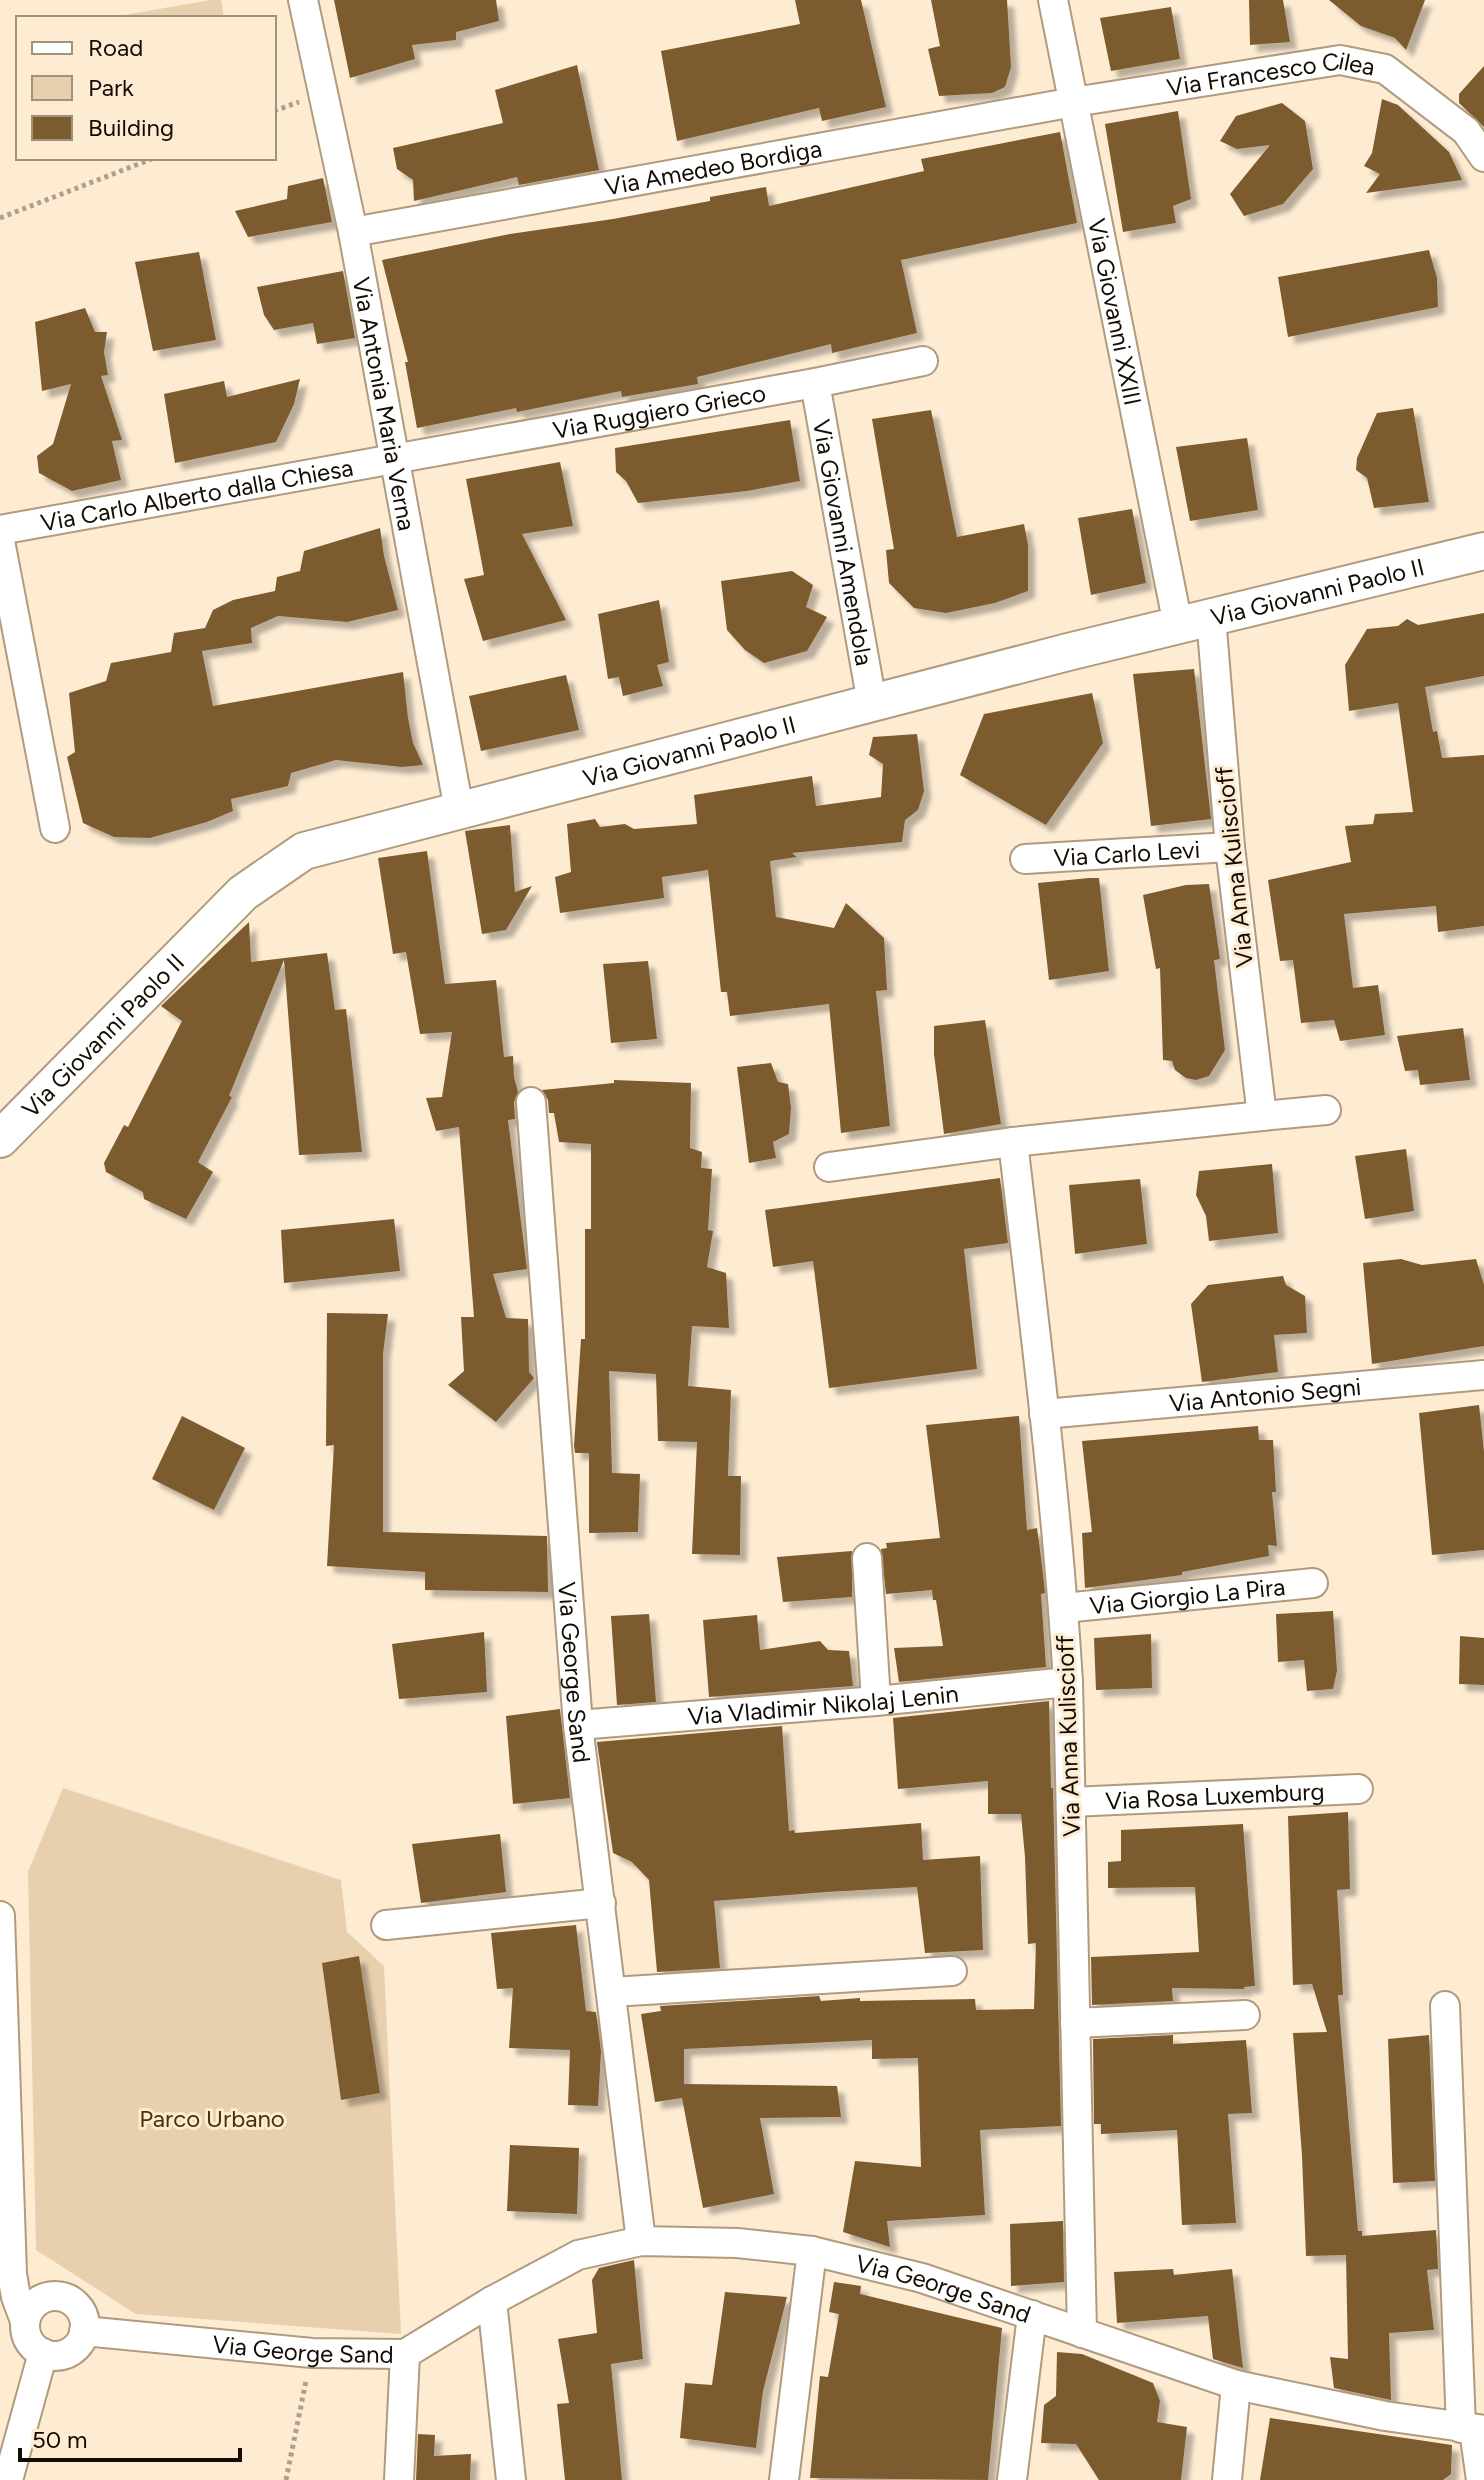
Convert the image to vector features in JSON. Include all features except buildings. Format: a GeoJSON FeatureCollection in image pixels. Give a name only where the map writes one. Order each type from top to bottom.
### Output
{"type":"FeatureCollection","features":[{"type":"Feature","properties":{"kind":"street","name":"Via Antonia Maria Verna"},"geometry":{"type":"LineString","coordinates":[[303,0],[353,232],[459,810]]}},
{"type":"Feature","properties":{"kind":"street","name":"Via Giovanni XXIII"},"geometry":{"type":"LineString","coordinates":[[1053,0],[1194,621]]}},
{"type":"Feature","properties":{"kind":"street","name":"Via Francesco Cilea"},"geometry":{"type":"LineString","coordinates":[[1074,102],[1340,60],[1385,69],[1466,131],[1484,157]]}},
{"type":"Feature","properties":{"kind":"street","name":"Via Amedeo Bordiga"},"geometry":{"type":"LineString","coordinates":[[353,232],[1074,102]]}},
{"type":"Feature","properties":{"kind":"street","name":"Via Ruggiero Grieco"},"geometry":{"type":"LineString","coordinates":[[395,459],[923,361]]}},
{"type":"Feature","properties":{"kind":"street","name":"Via Giovanni Amendola"},"geometry":{"type":"LineString","coordinates":[[815,383],[872,703]]}},
{"type":"Feature","properties":{"kind":"street","name":"Via Carlo Alberto dalla Chiesa"},"geometry":{"type":"LineString","coordinates":[[0,530],[395,459]]}},
{"type":"Feature","properties":{"kind":"street"},"geometry":{"type":"LineString","coordinates":[[0,541],[55,828]]}},
{"type":"Feature","properties":{"kind":"street","name":"Via Giovanni Paolo II"},"geometry":{"type":"LineString","coordinates":[[0,1139],[243,893],[304,851],[1194,621],[1484,551]]}},
{"type":"Feature","properties":{"kind":"street","name":"Via Anna Kuliscioff"},"geometry":{"type":"LineString","coordinates":[[1194,621],[1230,847],[1262,1116]]}},
{"type":"Feature","properties":{"kind":"street","name":"Via Carlo Levi"},"geometry":{"type":"LineString","coordinates":[[1025,859],[1230,847]]}},
{"type":"Feature","properties":{"kind":"street","name":"Via George Sand"},"geometry":{"type":"LineString","coordinates":[[531,1102],[578,1725],[641,2241]]}},
{"type":"Feature","properties":{"kind":"street"},"geometry":{"type":"LineString","coordinates":[[829,1167],[1013,1142],[1326,1110]]}},
{"type":"Feature","properties":{"kind":"street","name":"Via Anna Kuliscioff"},"geometry":{"type":"LineString","coordinates":[[1013,1142],[1064,1608],[1082,2333]]}},
{"type":"Feature","properties":{"kind":"street","name":"Via Antonio Segni"},"geometry":{"type":"LineString","coordinates":[[1044,1414],[1484,1375]]}},
{"type":"Feature","properties":{"kind":"street"},"geometry":{"type":"LineString","coordinates":[[867,1558],[876,1701]]}},
{"type":"Feature","properties":{"kind":"street","name":"Via Giorgio La Pira"},"geometry":{"type":"LineString","coordinates":[[1064,1608],[1313,1583]]}},
{"type":"Feature","properties":{"kind":"street","name":"Via Vladimir Nikolaj Lenin"},"geometry":{"type":"LineString","coordinates":[[578,1725],[1068,1682]]}},
{"type":"Feature","properties":{"kind":"street","name":"Via Rosa Luxemburg"},"geometry":{"type":"LineString","coordinates":[[1071,1802],[1358,1789]]}},
{"type":"Feature","properties":{"kind":"street"},"geometry":{"type":"LineString","coordinates":[[386,1925],[601,1903]]}},
{"type":"Feature","properties":{"kind":"street"},"geometry":{"type":"LineString","coordinates":[[0,1916],[12,2274],[16,2297],[13,2322],[43,2353],[63,2355],[79,2344],[84,2331],[84,2316],[79,2307],[62,2296],[53,2295],[35,2303],[13,2322]]}},
{"type":"Feature","properties":{"kind":"street"},"geometry":{"type":"LineString","coordinates":[[612,1992],[952,1971]]}},
{"type":"Feature","properties":{"kind":"street"},"geometry":{"type":"LineString","coordinates":[[1445,2006],[1473,2429],[1481,2480]]}},
{"type":"Feature","properties":{"kind":"street"},"geometry":{"type":"LineString","coordinates":[[1075,2023],[1245,2015]]}},
{"type":"Feature","properties":{"kind":"street","name":"Via George Sand"},"geometry":{"type":"LineString","coordinates":[[84,2331],[312,2353],[405,2354],[492,2301],[578,2255],[641,2241],[737,2243],[812,2251],[922,2278],[1236,2385],[1473,2429]]}},
{"type":"Feature","properties":{"kind":"street"},"geometry":{"type":"LineString","coordinates":[[784,2480],[812,2251]]}},
{"type":"Feature","properties":{"kind":"street"},"geometry":{"type":"LineString","coordinates":[[492,2301],[511,2480]]}},
{"type":"Feature","properties":{"kind":"street"},"geometry":{"type":"LineString","coordinates":[[1012,2480],[1032,2315]]}},
{"type":"Feature","properties":{"kind":"street"},"geometry":{"type":"LineString","coordinates":[[8,2480],[43,2353]]}},
{"type":"Feature","properties":{"kind":"street"},"geometry":{"type":"LineString","coordinates":[[399,2480],[405,2354]]}},
{"type":"Feature","properties":{"kind":"street"},"geometry":{"type":"LineString","coordinates":[[1227,2480],[1236,2385]]}},
{"type":"Feature","properties":{"kind":"path"},"geometry":{"type":"LineString","coordinates":[[0,218],[149,160]]}},
{"type":"Feature","properties":{"kind":"path"},"geometry":{"type":"LineString","coordinates":[[286,2480],[312,2353]]}},
{"type":"Feature","properties":{"kind":"green space"},"geometry":{"type":"Polygon","coordinates":[[[221,0],[224,16],[118,16],[221,0]]]}},
{"type":"Feature","properties":{"kind":"green space","name":"Parco Urbano"},"geometry":{"type":"Polygon","coordinates":[[[63,1788],[341,1880],[347,1932],[384,1966],[401,2334],[136,2314],[36,2250],[28,1872],[63,1788]]]}}]}
